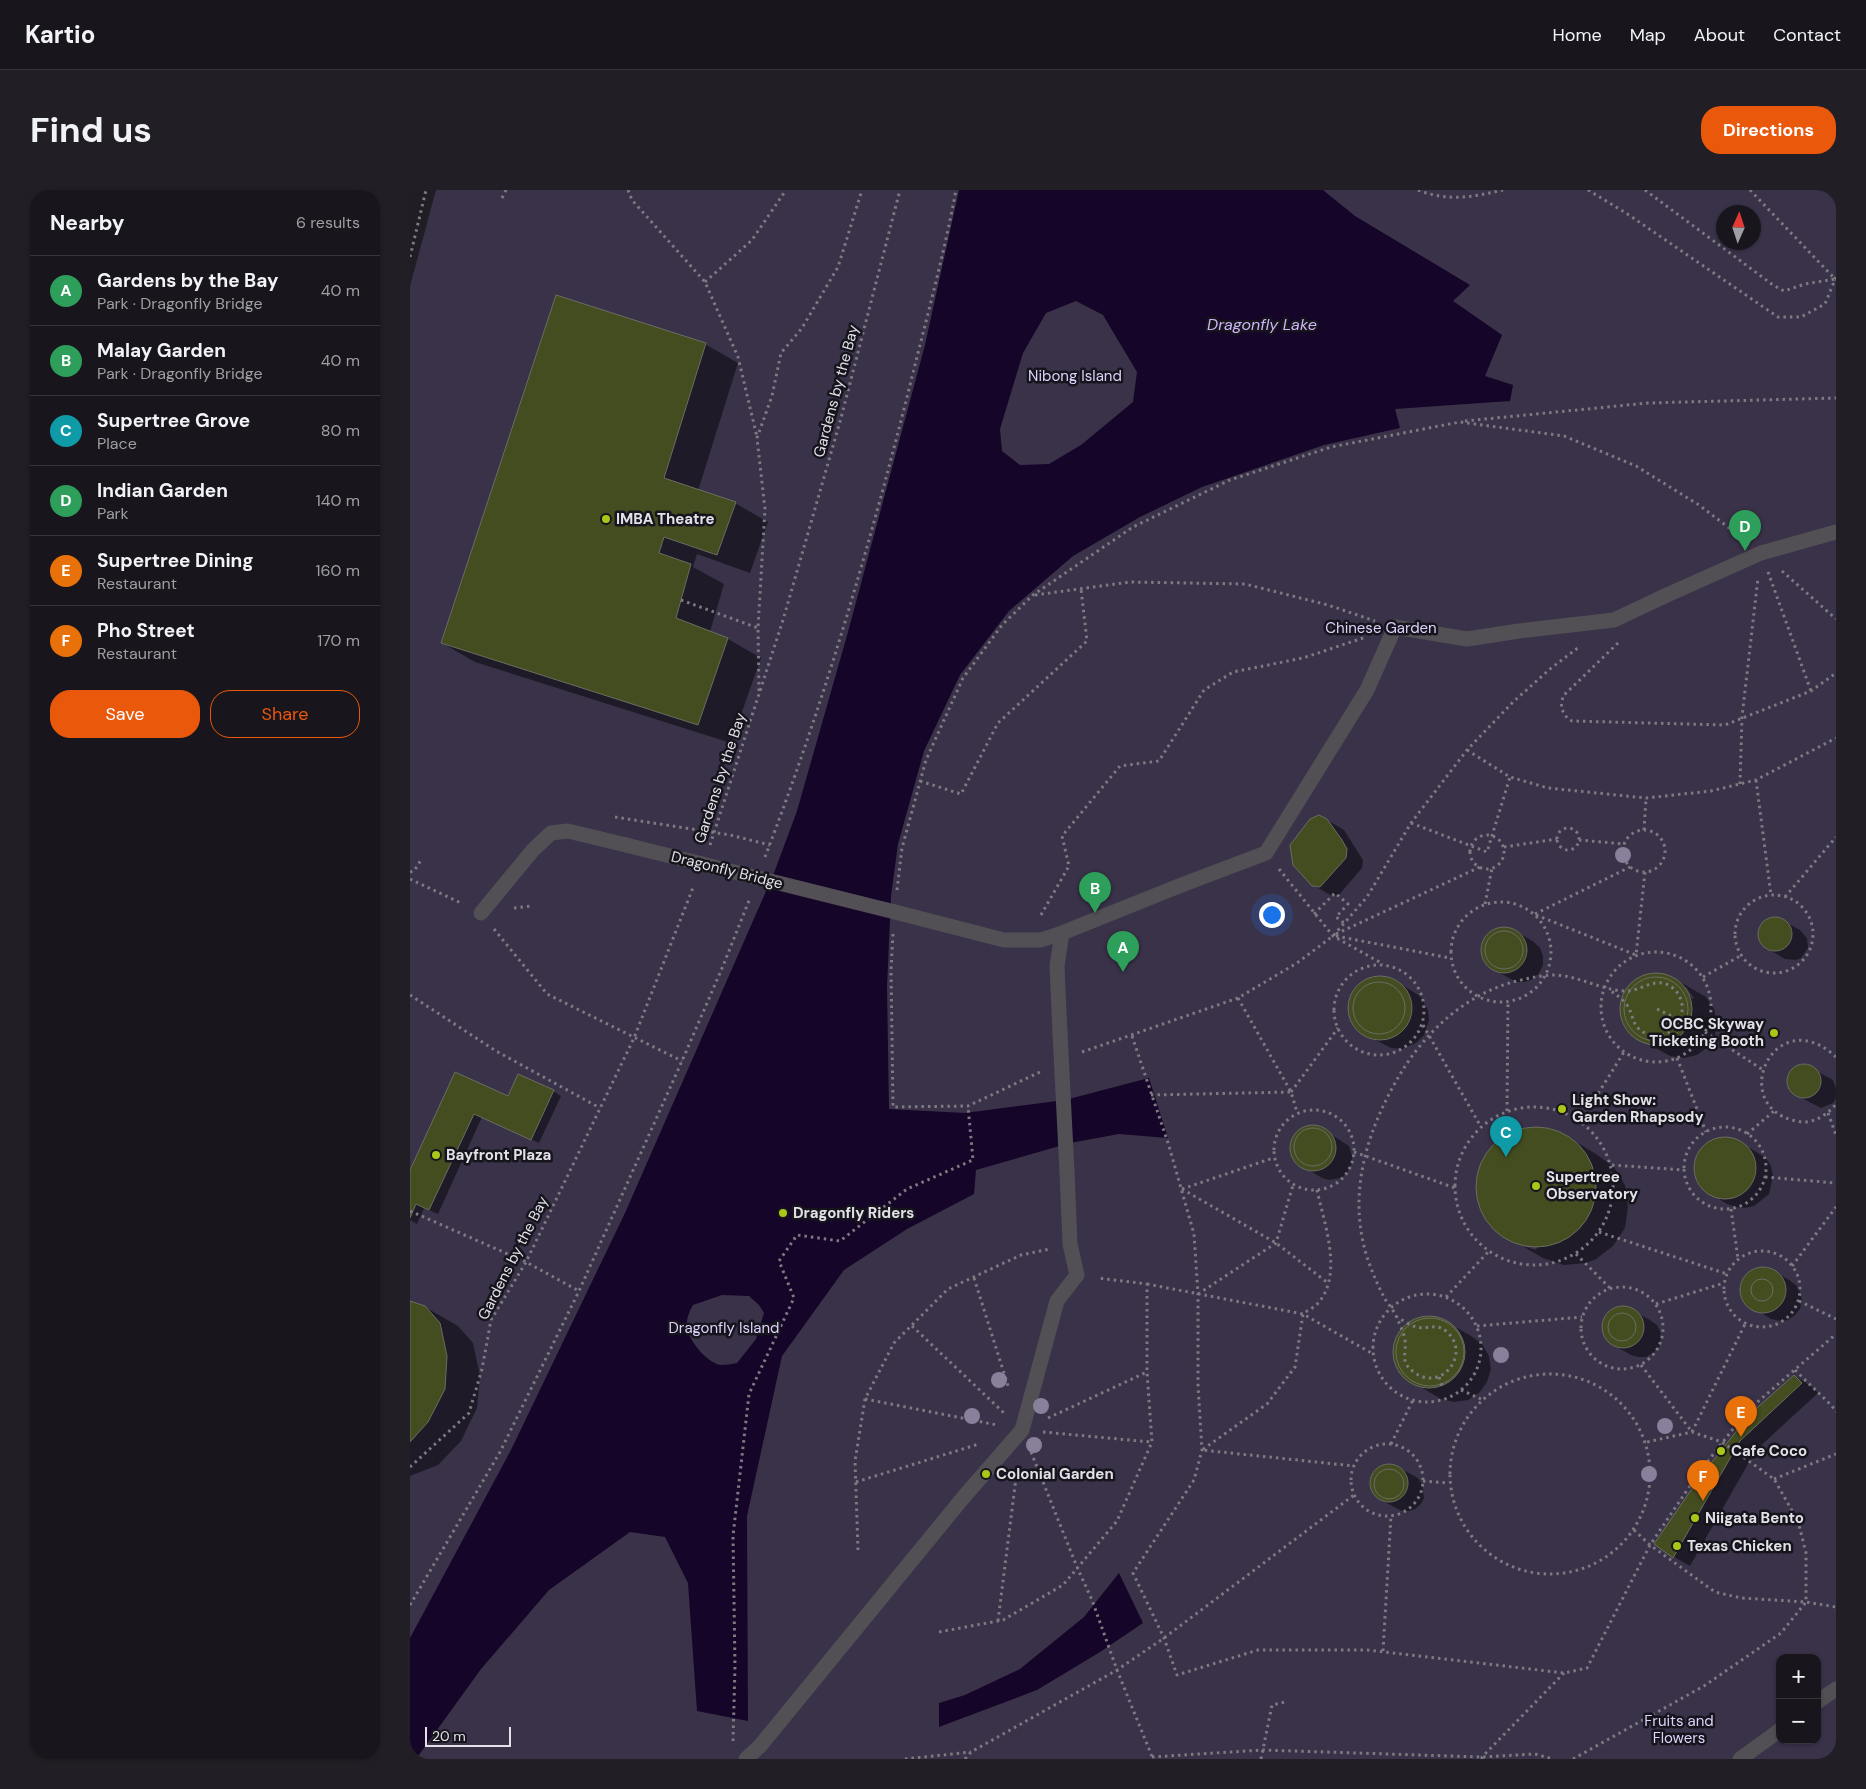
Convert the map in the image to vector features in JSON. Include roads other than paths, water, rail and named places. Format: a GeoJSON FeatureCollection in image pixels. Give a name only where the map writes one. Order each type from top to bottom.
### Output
{"type":"FeatureCollection","features":[{"type":"Feature","properties":{"kind":"street","name":"Dragonfly Bridge"},"geometry":{"type":"LineString","coordinates":[[481,913],[533,850],[551,834],[568,831],[1004,940],[1041,940],[1266,853],[1368,690],[1395,627],[1467,639],[1614,620],[1761,553],[1836,532]]}},
{"type":"Feature","properties":{"kind":"street"},"geometry":{"type":"LineString","coordinates":[[746,1759],[760,1746],[962,1499],[1022,1430],[1057,1301],[1077,1275],[1070,1244],[1057,966],[1062,933]]}},
{"type":"Feature","properties":{"kind":"street"},"geometry":{"type":"LineString","coordinates":[[1821,1699],[1836,1689]]}},
{"type":"Feature","properties":{"kind":"street"},"geometry":{"type":"LineString","coordinates":[[1740,1759],[1776,1733]]}},
{"type":"Feature","properties":{"kind":"water","name":"Dragonfly Lake"},"geometry":{"type":"Polygon","coordinates":[[[959,190],[1323,190],[1355,216],[1470,285],[1453,301],[1502,335],[1485,376],[1513,385],[1510,401],[1395,409],[1400,428],[1324,445],[1202,487],[1140,517],[1073,556],[1009,611],[960,675],[924,751],[898,844],[891,896],[887,987],[889,1109],[965,1113],[1065,1100],[1149,1078],[1168,1138],[1119,1134],[1070,1143],[976,1170],[974,1194],[907,1229],[844,1270],[782,1356],[747,1516],[748,1721],[697,1711],[688,1583],[665,1537],[630,1532],[549,1590],[481,1669],[416,1759],[410,1759],[410,1638],[511,1450],[625,1213],[774,873],[797,811],[848,632],[925,345],[959,190]],[[1076,301],[1046,313],[1023,353],[1000,429],[1002,451],[1020,465],[1049,464],[1081,445],[1133,402],[1137,372],[1103,315],[1076,301]],[[722,1295],[693,1305],[688,1316],[687,1325],[689,1334],[700,1351],[710,1360],[721,1365],[737,1363],[756,1339],[764,1313],[759,1305],[749,1296],[722,1295]]]}},
{"type":"Feature","properties":{"kind":"water"},"geometry":{"type":"Polygon","coordinates":[[[1119,1573],[1143,1623],[1100,1652],[1037,1690],[939,1727],[939,1703],[965,1695],[1020,1669],[1084,1617],[1119,1573]]]}},
{"type":"Feature","properties":{"kind":"place","name":"IMBA Theatre"},"geometry":{"type":"Point","coordinates":[606,519]}},
{"type":"Feature","properties":{"kind":"place","name":"Indian Garden"},"geometry":{"type":"Point","coordinates":[1745,551]}},
{"type":"Feature","properties":{"kind":"place","name":"Malay Garden"},"geometry":{"type":"Point","coordinates":[1095,913]}},
{"type":"Feature","properties":{"kind":"place","name":"Gardens by the Bay"},"geometry":{"type":"Point","coordinates":[1123,972]}},
{"type":"Feature","properties":{"kind":"place","name":"OCBC Skyway Ticketing Booth"},"geometry":{"type":"Point","coordinates":[1774,1033]}},
{"type":"Feature","properties":{"kind":"place","name":"Light Show: Garden Rhapsody"},"geometry":{"type":"Point","coordinates":[1562,1109]}},
{"type":"Feature","properties":{"kind":"place","name":"Bayfront Plaza"},"geometry":{"type":"Point","coordinates":[436,1155]}},
{"type":"Feature","properties":{"kind":"place","name":"Supertree Grove"},"geometry":{"type":"Point","coordinates":[1506,1157]}},
{"type":"Feature","properties":{"kind":"place","name":"Supertree Observatory"},"geometry":{"type":"Point","coordinates":[1536,1186]}},
{"type":"Feature","properties":{"kind":"place","name":"Dragonfly Riders"},"geometry":{"type":"Point","coordinates":[783,1213]}},
{"type":"Feature","properties":{"kind":"place","name":"Supertree Dining"},"geometry":{"type":"Point","coordinates":[1741,1437]}},
{"type":"Feature","properties":{"kind":"place","name":"Cafe Coco"},"geometry":{"type":"Point","coordinates":[1721,1451]}},
{"type":"Feature","properties":{"kind":"place","name":"Colonial Garden"},"geometry":{"type":"Point","coordinates":[986,1474]}},
{"type":"Feature","properties":{"kind":"place","name":"Pho Street"},"geometry":{"type":"Point","coordinates":[1703,1501]}},
{"type":"Feature","properties":{"kind":"place","name":"Niigata Bento"},"geometry":{"type":"Point","coordinates":[1695,1518]}},
{"type":"Feature","properties":{"kind":"place","name":"Texas Chicken"},"geometry":{"type":"Point","coordinates":[1677,1546]}},
{"type":"Feature","properties":{"kind":"park label","name":"Nibong Island"},"geometry":{"type":"Point","coordinates":[1075,376]}},
{"type":"Feature","properties":{"kind":"park label","name":"Chinese Garden"},"geometry":{"type":"Point","coordinates":[1381,628]}},
{"type":"Feature","properties":{"kind":"park label","name":"Dragonfly Island"},"geometry":{"type":"Point","coordinates":[724,1328]}},
{"type":"Feature","properties":{"kind":"park label","name":"Fruits and Flowers"},"geometry":{"type":"Point","coordinates":[1679,1730]}}]}
